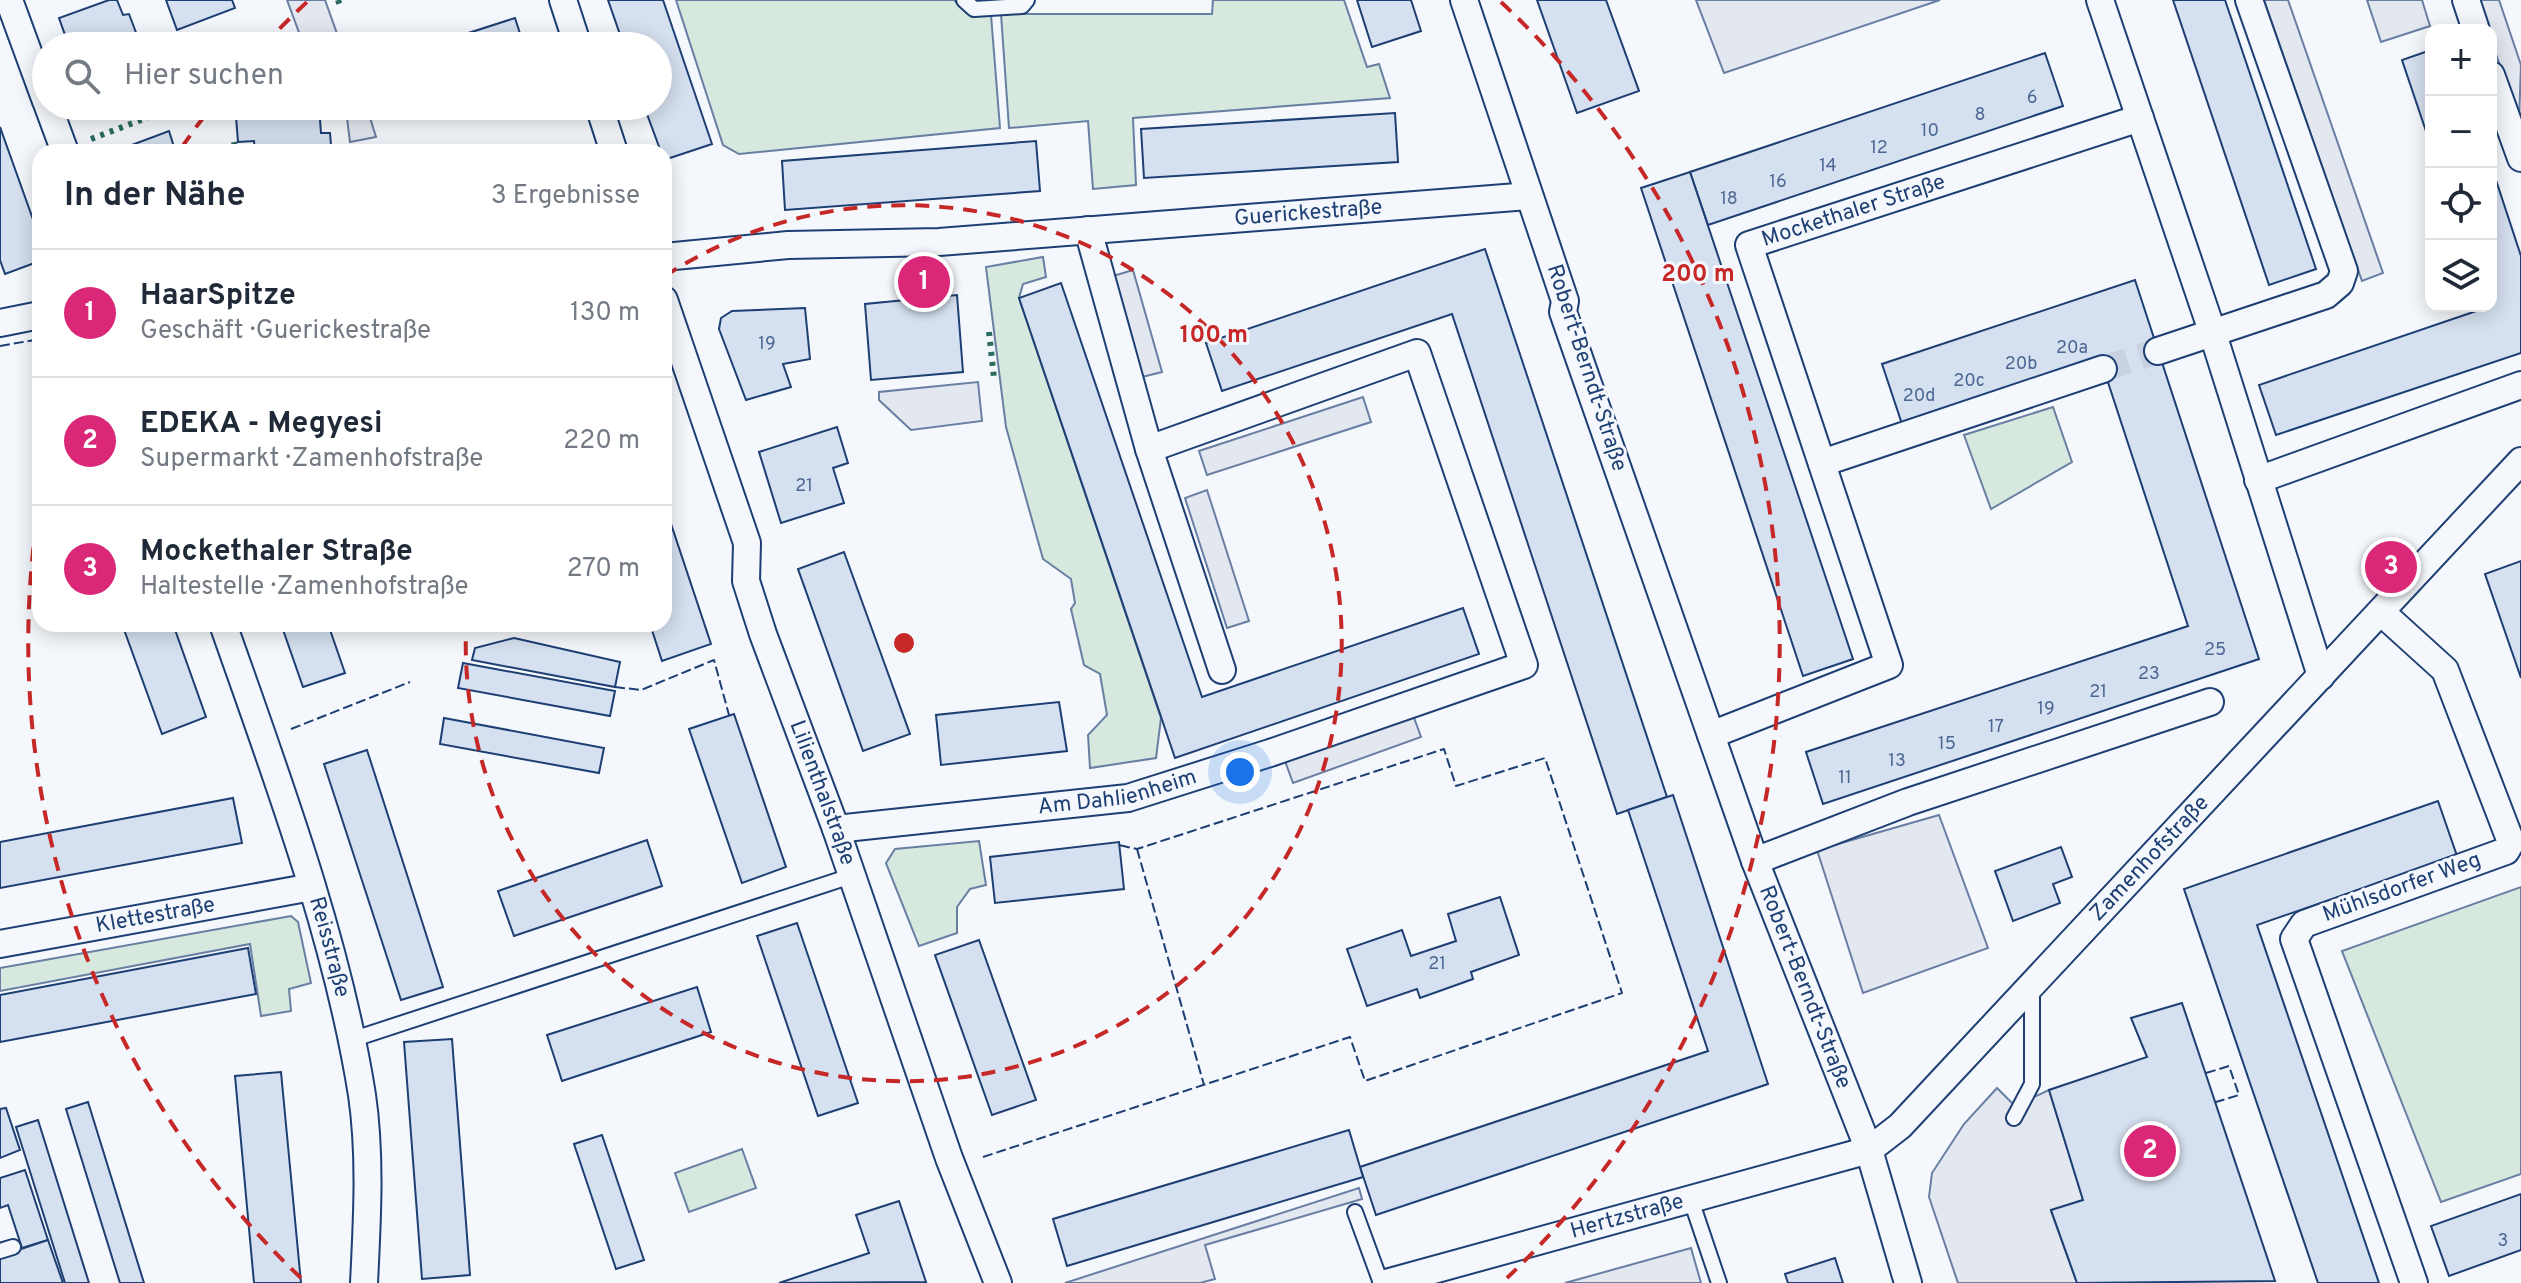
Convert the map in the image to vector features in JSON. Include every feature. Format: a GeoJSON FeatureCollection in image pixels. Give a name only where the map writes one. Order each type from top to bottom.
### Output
{"type":"FeatureCollection","features":[{"type":"Feature","properties":{"kind":"street"},"geometry":{"type":"LineString","coordinates":[[9,0],[32,63]]}},
{"type":"Feature","properties":{"kind":"street"},"geometry":{"type":"LineString","coordinates":[[563,0],[573,32]]}},
{"type":"Feature","properties":{"kind":"street","name":"Robert-Berndt-Straße"},"geometry":{"type":"LineString","coordinates":[[1464,0],[1565,301],[1563,312],[1755,861],[1869,1150]]}},
{"type":"Feature","properties":{"kind":"street"},"geometry":{"type":"LineString","coordinates":[[2100,0],[2212,331],[2321,676]]}},
{"type":"Feature","properties":{"kind":"street"},"geometry":{"type":"LineString","coordinates":[[2158,351],[2326,295],[2340,283],[2344,271],[2249,0]]}},
{"type":"Feature","properties":{"kind":"street"},"geometry":{"type":"LineString","coordinates":[[2466,0],[2474,24]]}},
{"type":"Feature","properties":{"kind":"street"},"geometry":{"type":"LineString","coordinates":[[2497,92],[2521,158]]}},
{"type":"Feature","properties":{"kind":"street","name":"Mockethaler Straße"},"geometry":{"type":"LineString","coordinates":[[1822,463],[1749,245],[2140,118]]}},
{"type":"Feature","properties":{"kind":"street"},"geometry":{"type":"LineString","coordinates":[[53,120],[62,144]]}},
{"type":"Feature","properties":{"kind":"street"},"geometry":{"type":"LineString","coordinates":[[604,120],[611,144]]}},
{"type":"Feature","properties":{"kind":"street","name":"Guerickestraße"},"geometry":{"type":"LineString","coordinates":[[672,256],[788,245],[939,242],[1529,196]]}},
{"type":"Feature","properties":{"kind":"street"},"geometry":{"type":"LineString","coordinates":[[1088,230],[1149,449],[1222,670]]}},
{"type":"Feature","properties":{"kind":"street"},"geometry":{"type":"LineString","coordinates":[[0,323],[32,317]]}},
{"type":"Feature","properties":{"kind":"street","name":"Lilienthalstraße"},"geometry":{"type":"LineString","coordinates":[[672,323],[747,543],[746,581],[836,829],[949,1158],[998,1283]]}},
{"type":"Feature","properties":{"kind":"street","name":"Am Dahlienheim"},"geometry":{"type":"LineString","coordinates":[[836,829],[1128,798],[1270,753],[1524,665],[1417,353],[1149,449]]}},
{"type":"Feature","properties":{"kind":"street"},"geometry":{"type":"LineString","coordinates":[[1711,735],[1889,665],[1822,463],[2103,369]]}},
{"type":"Feature","properties":{"kind":"street"},"geometry":{"type":"LineString","coordinates":[[2258,480],[2521,385]]}},
{"type":"Feature","properties":{"kind":"street","name":"Zamenhofstraße"},"geometry":{"type":"LineString","coordinates":[[1869,1150],[1900,1126],[2521,461]]}},
{"type":"Feature","properties":{"kind":"street","name":"Mühlsdorfer Weg"},"geometry":{"type":"LineString","coordinates":[[2381,612],[2445,670],[2511,842],[2506,851],[2304,924],[2294,939],[2414,1283]]}},
{"type":"Feature","properties":{"kind":"street","name":"Reisstraße"},"geometry":{"type":"LineString","coordinates":[[226,632],[312,887],[351,1040],[362,1097],[365,1139],[364,1283]]}},
{"type":"Feature","properties":{"kind":"street"},"geometry":{"type":"LineString","coordinates":[[1755,861],[1908,802],[2210,702]]}},
{"type":"Feature","properties":{"kind":"street","name":"Klettestraße"},"geometry":{"type":"LineString","coordinates":[[0,944],[312,887]]}},
{"type":"Feature","properties":{"kind":"street"},"geometry":{"type":"LineString","coordinates":[[1869,1150],[1908,1283]]}},
{"type":"Feature","properties":{"kind":"street","name":"Hertzstraße"},"geometry":{"type":"LineString","coordinates":[[1384,1283],[1869,1150]]}},
{"type":"Feature","properties":{"kind":"lane"},"geometry":{"type":"LineString","coordinates":[[964,0],[974,9],[1022,6],[1027,0]]}},
{"type":"Feature","properties":{"kind":"lane"},"geometry":{"type":"LineString","coordinates":[[351,1040],[851,876]]}},
{"type":"Feature","properties":{"kind":"lane"},"geometry":{"type":"LineString","coordinates":[[2014,1118],[2032,1084],[2032,986]]}},
{"type":"Feature","properties":{"kind":"lane"},"geometry":{"type":"LineString","coordinates":[[1691,1200],[1719,1283]]}},
{"type":"Feature","properties":{"kind":"lane"},"geometry":{"type":"LineString","coordinates":[[1355,1212],[1384,1283]]}},
{"type":"Feature","properties":{"kind":"shaded area"},"geometry":{"type":"Polygon","coordinates":[[[287,0],[325,0],[336,32],[299,32],[287,0]]]}},
{"type":"Feature","properties":{"kind":"shaded area"},"geometry":{"type":"Polygon","coordinates":[[[676,0],[954,0],[972,17],[991,15],[1000,128],[739,154],[723,145],[676,0]]]}},
{"type":"Feature","properties":{"kind":"shaded area"},"geometry":{"type":"Polygon","coordinates":[[[1213,0],[1344,0],[1367,67],[1379,64],[1390,98],[1133,118],[1136,185],[1093,189],[1088,121],[1009,128],[1001,14],[1212,14],[1213,0]]]}},
{"type":"Feature","properties":{"kind":"shaded area"},"geometry":{"type":"Polygon","coordinates":[[[1696,0],[1940,0],[1724,73],[1696,0]]]}},
{"type":"Feature","properties":{"kind":"shaded area"},"geometry":{"type":"Polygon","coordinates":[[[2264,0],[2288,0],[2383,273],[2362,281],[2264,0]]]}},
{"type":"Feature","properties":{"kind":"shaded area"},"geometry":{"type":"Polygon","coordinates":[[[2367,0],[2422,0],[2429,24],[2381,42],[2367,0]]]}},
{"type":"Feature","properties":{"kind":"shaded area"},"geometry":{"type":"Polygon","coordinates":[[[2478,0],[2499,0],[2521,65],[2519,123],[2497,57],[2497,24],[2486,24],[2478,0]]]}},
{"type":"Feature","properties":{"kind":"shaded area"},"geometry":{"type":"Polygon","coordinates":[[[347,120],[371,120],[376,137],[350,142],[347,120]]]}},
{"type":"Feature","properties":{"kind":"shaded area"},"geometry":{"type":"Polygon","coordinates":[[[1043,257],[1046,277],[1023,284],[1019,298],[1161,718],[1156,758],[1090,768],[1088,735],[1107,715],[1100,674],[1084,665],[1071,609],[1075,603],[1071,579],[1043,559],[1006,427],[986,267],[1043,257]]]}},
{"type":"Feature","properties":{"kind":"shaded area"},"geometry":{"type":"Polygon","coordinates":[[[1133,270],[1162,372],[1138,378],[1110,277],[1133,270]]]}},
{"type":"Feature","properties":{"kind":"shaded area"},"geometry":{"type":"Polygon","coordinates":[[[978,382],[982,421],[911,430],[879,400],[879,392],[978,382]]]}},
{"type":"Feature","properties":{"kind":"shaded area"},"geometry":{"type":"Polygon","coordinates":[[[1363,397],[1371,422],[1207,475],[1199,451],[1363,397]]]}},
{"type":"Feature","properties":{"kind":"shaded area"},"geometry":{"type":"Polygon","coordinates":[[[2053,407],[2072,462],[1991,509],[1964,435],[2053,407]]]}},
{"type":"Feature","properties":{"kind":"shaded area"},"geometry":{"type":"Polygon","coordinates":[[[1207,490],[1249,621],[1227,628],[1185,498],[1207,490]]]}},
{"type":"Feature","properties":{"kind":"shaded area"},"geometry":{"type":"Polygon","coordinates":[[[1413,715],[1421,737],[1293,783],[1285,761],[1413,715]]]}},
{"type":"Feature","properties":{"kind":"shaded area"},"geometry":{"type":"Polygon","coordinates":[[[1939,815],[1988,948],[1863,993],[1817,850],[1939,815]]]}},
{"type":"Feature","properties":{"kind":"shaded area"},"geometry":{"type":"Polygon","coordinates":[[[979,841],[986,885],[970,889],[957,907],[957,933],[919,946],[886,863],[895,849],[979,841]]]}},
{"type":"Feature","properties":{"kind":"shaded area"},"geometry":{"type":"Polygon","coordinates":[[[2521,887],[2521,1174],[2441,1202],[2342,951],[2521,887]]]}},
{"type":"Feature","properties":{"kind":"shaded area"},"geometry":{"type":"Polygon","coordinates":[[[291,916],[298,922],[311,983],[289,989],[291,1011],[261,1016],[250,944],[0,991],[0,968],[291,916]]]}},
{"type":"Feature","properties":{"kind":"shaded area"},"geometry":{"type":"Polygon","coordinates":[[[1997,1088],[2015,1106],[2049,1090],[2083,1200],[2051,1211],[2077,1283],[1958,1283],[1929,1197],[1932,1173],[1964,1124],[1997,1088]]]}},
{"type":"Feature","properties":{"kind":"shaded area"},"geometry":{"type":"Polygon","coordinates":[[[742,1149],[756,1188],[689,1212],[675,1173],[742,1149]]]}},
{"type":"Feature","properties":{"kind":"shaded area"},"geometry":{"type":"Polygon","coordinates":[[[1359,1188],[1362,1199],[1205,1245],[1215,1279],[1200,1283],[1065,1283],[1359,1188]]]}},
{"type":"Feature","properties":{"kind":"shaded area"},"geometry":{"type":"Polygon","coordinates":[[[1691,1248],[1701,1283],[1565,1283],[1691,1248]]]}},
{"type":"Feature","properties":{"kind":"building"},"geometry":{"type":"Polygon","coordinates":[[[117,0],[123,15],[129,14],[136,32],[64,32],[59,18],[117,0]]]}},
{"type":"Feature","properties":{"kind":"building"},"geometry":{"type":"Polygon","coordinates":[[[166,0],[232,0],[235,8],[177,30],[166,0]]]}},
{"type":"Feature","properties":{"kind":"building"},"geometry":{"type":"Polygon","coordinates":[[[608,0],[663,0],[712,144],[672,157],[672,144],[658,144],[649,120],[672,120],[672,32],[619,32],[608,0]]]}},
{"type":"Feature","properties":{"kind":"building"},"geometry":{"type":"Polygon","coordinates":[[[1357,0],[1411,0],[1421,31],[1372,47],[1357,0]]]}},
{"type":"Feature","properties":{"kind":"building"},"geometry":{"type":"Polygon","coordinates":[[[1537,0],[1606,0],[1639,91],[1577,113],[1537,0]]]}},
{"type":"Feature","properties":{"kind":"building"},"geometry":{"type":"Polygon","coordinates":[[[2173,0],[2225,0],[2316,269],[2269,285],[2173,0]]]}},
{"type":"Feature","properties":{"kind":"building"},"geometry":{"type":"Polygon","coordinates":[[[515,18],[520,32],[472,32],[515,18]]]}},
{"type":"Feature","properties":{"kind":"building"},"geometry":{"type":"Polygon","coordinates":[[[2425,52],[2425,128],[2402,60],[2425,52]]]}},
{"type":"Feature","properties":{"kind":"building"},"geometry":{"type":"Polygon","coordinates":[[[2045,53],[2063,106],[1708,225],[1690,172],[2045,53]]]}},
{"type":"Feature","properties":{"kind":"building"},"geometry":{"type":"Polygon","coordinates":[[[1395,113],[1398,162],[1144,178],[1141,129],[1395,113]]]}},
{"type":"Feature","properties":{"kind":"building"},"geometry":{"type":"Polygon","coordinates":[[[236,120],[320,120],[321,133],[330,133],[331,144],[254,144],[254,141],[238,142],[236,120]]]}},
{"type":"Feature","properties":{"kind":"building"},"geometry":{"type":"Polygon","coordinates":[[[0,127],[32,217],[32,264],[5,274],[0,260],[0,127]]]}},
{"type":"Feature","properties":{"kind":"building"},"geometry":{"type":"Polygon","coordinates":[[[169,131],[173,144],[134,144],[169,131]]]}},
{"type":"Feature","properties":{"kind":"building"},"geometry":{"type":"Polygon","coordinates":[[[1036,141],[1040,191],[785,210],[782,161],[1036,141]]]}},
{"type":"Feature","properties":{"kind":"building"},"geometry":{"type":"Polygon","coordinates":[[[1690,172],[1853,659],[1803,676],[1641,188],[1690,172]]]}},
{"type":"Feature","properties":{"kind":"building"},"geometry":{"type":"Polygon","coordinates":[[[2497,183],[2521,256],[2521,353],[2276,435],[2259,385],[2473,312],[2497,312],[2497,183]]]}},
{"type":"Feature","properties":{"kind":"building"},"geometry":{"type":"Polygon","coordinates":[[[1485,249],[1667,797],[1617,814],[1452,314],[1222,391],[1206,343],[1485,249]]]}},
{"type":"Feature","properties":{"kind":"building"},"geometry":{"type":"Polygon","coordinates":[[[2135,280],[2259,659],[1823,804],[1806,752],[2188,626],[2100,358],[1902,424],[1882,364],[2135,280]]]}},
{"type":"Feature","properties":{"kind":"building"},"geometry":{"type":"Polygon","coordinates":[[[1061,283],[1202,697],[1463,608],[1479,654],[1175,758],[1019,298],[1061,283]]]}},
{"type":"Feature","properties":{"kind":"building"},"geometry":{"type":"Polygon","coordinates":[[[957,295],[963,372],[871,380],[865,304],[957,295]]]}},
{"type":"Feature","properties":{"kind":"building"},"geometry":{"type":"Polygon","coordinates":[[[805,308],[810,359],[783,364],[791,387],[746,400],[719,329],[721,318],[732,311],[805,308]]]}},
{"type":"Feature","properties":{"kind":"building"},"geometry":{"type":"Polygon","coordinates":[[[837,427],[848,463],[833,468],[844,503],[781,523],[759,452],[837,427]]]}},
{"type":"Feature","properties":{"kind":"building"},"geometry":{"type":"Polygon","coordinates":[[[672,527],[711,644],[662,661],[653,632],[672,632],[672,527]]]}},
{"type":"Feature","properties":{"kind":"building"},"geometry":{"type":"Polygon","coordinates":[[[844,552],[910,734],[863,751],[798,569],[844,552]]]}},
{"type":"Feature","properties":{"kind":"building"},"geometry":{"type":"Polygon","coordinates":[[[2521,561],[2521,678],[2485,574],[2521,561]]]}},
{"type":"Feature","properties":{"kind":"building"},"geometry":{"type":"Polygon","coordinates":[[[125,632],[176,632],[206,717],[162,734],[125,632]]]}},
{"type":"Feature","properties":{"kind":"building"},"geometry":{"type":"Polygon","coordinates":[[[284,632],[331,632],[345,673],[303,687],[284,632]]]}},
{"type":"Feature","properties":{"kind":"building"},"geometry":{"type":"Polygon","coordinates":[[[514,638],[620,662],[615,687],[472,660],[475,648],[514,638]]]}},
{"type":"Feature","properties":{"kind":"building"},"geometry":{"type":"Polygon","coordinates":[[[463,663],[615,691],[610,716],[458,688],[463,663]]]}},
{"type":"Feature","properties":{"kind":"building"},"geometry":{"type":"Polygon","coordinates":[[[1059,702],[1067,751],[941,765],[936,715],[1059,702]]]}},
{"type":"Feature","properties":{"kind":"building"},"geometry":{"type":"Polygon","coordinates":[[[734,714],[786,867],[742,883],[689,729],[734,714]]]}},
{"type":"Feature","properties":{"kind":"building"},"geometry":{"type":"Polygon","coordinates":[[[444,718],[604,748],[599,773],[440,744],[444,718]]]}},
{"type":"Feature","properties":{"kind":"building"},"geometry":{"type":"Polygon","coordinates":[[[367,750],[443,987],[401,1000],[324,764],[367,750]]]}},
{"type":"Feature","properties":{"kind":"building"},"geometry":{"type":"Polygon","coordinates":[[[1673,795],[1768,1084],[1376,1215],[1360,1167],[1708,1051],[1628,810],[1673,795]]]}},
{"type":"Feature","properties":{"kind":"building"},"geometry":{"type":"Polygon","coordinates":[[[233,798],[242,843],[0,888],[0,842],[233,798]]]}},
{"type":"Feature","properties":{"kind":"building"},"geometry":{"type":"Polygon","coordinates":[[[2438,801],[2457,856],[2257,925],[2379,1283],[2318,1283],[2184,889],[2438,801]]]}},
{"type":"Feature","properties":{"kind":"building"},"geometry":{"type":"Polygon","coordinates":[[[647,840],[662,886],[514,936],[498,891],[647,840]]]}},
{"type":"Feature","properties":{"kind":"building"},"geometry":{"type":"Polygon","coordinates":[[[1119,842],[1124,889],[995,903],[990,857],[1119,842]]]}},
{"type":"Feature","properties":{"kind":"building"},"geometry":{"type":"Polygon","coordinates":[[[2061,847],[2072,877],[2053,884],[2060,903],[2013,921],[1995,871],[2061,847]]]}},
{"type":"Feature","properties":{"kind":"building"},"geometry":{"type":"Polygon","coordinates":[[[1500,897],[1519,955],[1471,972],[1473,979],[1420,998],[1417,989],[1367,1006],[1347,949],[1402,930],[1411,956],[1456,941],[1448,914],[1500,897]]]}},
{"type":"Feature","properties":{"kind":"building"},"geometry":{"type":"Polygon","coordinates":[[[797,923],[858,1103],[818,1116],[757,936],[797,923]]]}},
{"type":"Feature","properties":{"kind":"building"},"geometry":{"type":"Polygon","coordinates":[[[979,940],[1036,1100],[992,1115],[935,955],[979,940]]]}},
{"type":"Feature","properties":{"kind":"building"},"geometry":{"type":"Polygon","coordinates":[[[248,948],[256,994],[0,1042],[0,995],[248,948]]]}},
{"type":"Feature","properties":{"kind":"building"},"geometry":{"type":"Polygon","coordinates":[[[697,987],[711,1032],[562,1081],[547,1035],[697,987]]]}},
{"type":"Feature","properties":{"kind":"building"},"geometry":{"type":"Polygon","coordinates":[[[2182,1003],[2275,1281],[2077,1283],[2051,1210],[2083,1200],[2049,1090],[2147,1057],[2131,1018],[2182,1003]]]}},
{"type":"Feature","properties":{"kind":"building"},"geometry":{"type":"Polygon","coordinates":[[[452,1039],[470,1275],[422,1279],[404,1042],[452,1039]]]}},
{"type":"Feature","properties":{"kind":"building"},"geometry":{"type":"Polygon","coordinates":[[[281,1072],[301,1283],[254,1283],[235,1076],[281,1072]]]}},
{"type":"Feature","properties":{"kind":"building"},"geometry":{"type":"Polygon","coordinates":[[[88,1102],[144,1283],[120,1283],[66,1109],[88,1102]]]}},
{"type":"Feature","properties":{"kind":"building"},"geometry":{"type":"Polygon","coordinates":[[[6,1108],[20,1150],[0,1158],[0,1109],[6,1108]]]}},
{"type":"Feature","properties":{"kind":"building"},"geometry":{"type":"Polygon","coordinates":[[[38,1120],[89,1283],[65,1283],[16,1127],[38,1120]]]}},
{"type":"Feature","properties":{"kind":"building"},"geometry":{"type":"Polygon","coordinates":[[[1349,1130],[1363,1177],[1067,1266],[1053,1219],[1349,1130]]]}},
{"type":"Feature","properties":{"kind":"building"},"geometry":{"type":"Polygon","coordinates":[[[602,1135],[644,1260],[616,1269],[574,1144],[602,1135]]]}},
{"type":"Feature","properties":{"kind":"building"},"geometry":{"type":"Polygon","coordinates":[[[25,1170],[48,1240],[22,1248],[8,1205],[0,1208],[0,1178],[25,1170]]]}},
{"type":"Feature","properties":{"kind":"building"},"geometry":{"type":"Polygon","coordinates":[[[2521,1194],[2521,1250],[2449,1276],[2431,1226],[2521,1194]]]}},
{"type":"Feature","properties":{"kind":"building"},"geometry":{"type":"Polygon","coordinates":[[[899,1201],[926,1282],[779,1283],[869,1253],[856,1215],[899,1201]]]}},
{"type":"Feature","properties":{"kind":"building"},"geometry":{"type":"Polygon","coordinates":[[[48,1240],[63,1283],[0,1283],[0,1256],[48,1240]]]}},
{"type":"Feature","properties":{"kind":"building"},"geometry":{"type":"Polygon","coordinates":[[[1835,1258],[1843,1283],[1788,1283],[1785,1274],[1835,1258]]]}},
{"type":"Feature","properties":{"kind":"tunnel"},"geometry":{"type":"LineString","coordinates":[[2103,369],[2158,351]]}},
{"type":"Feature","properties":{"kind":"hedge"},"geometry":{"type":"LineString","coordinates":[[338,0],[340,6]]}},
{"type":"Feature","properties":{"kind":"hedge"},"geometry":{"type":"LineString","coordinates":[[91,139],[141,120]]}},
{"type":"Feature","properties":{"kind":"hedge"},"geometry":{"type":"LineString","coordinates":[[989,332],[994,378]]}},
{"type":"Feature","properties":{"kind":"fence"},"geometry":{"type":"LineString","coordinates":[[0,346],[32,340]]}},
{"type":"Feature","properties":{"kind":"fence"},"geometry":{"type":"LineString","coordinates":[[615,687],[641,690],[714,660],[729,715]]}},
{"type":"Feature","properties":{"kind":"fence"},"geometry":{"type":"LineString","coordinates":[[291,729],[410,682]]}},
{"type":"Feature","properties":{"kind":"fence"},"geometry":{"type":"LineString","coordinates":[[983,1157],[1350,1037],[1365,1081],[1622,993],[1545,758],[1456,786],[1444,749],[1137,849],[1119,845]]}},
{"type":"Feature","properties":{"kind":"fence"},"geometry":{"type":"LineString","coordinates":[[1137,849],[1204,1085]]}},
{"type":"Feature","properties":{"kind":"fence"},"geometry":{"type":"LineString","coordinates":[[2206,1073],[2229,1066],[2239,1095],[2216,1102]]}},
{"type":"Feature","properties":{"kind":"place","name":"HaarSpitze"},"geometry":{"type":"Point","coordinates":[924,282]}},
{"type":"Feature","properties":{"kind":"place","name":"Mockethaler Straße"},"geometry":{"type":"Point","coordinates":[2391,567]}},
{"type":"Feature","properties":{"kind":"place","name":"EDEKA - Megyesi"},"geometry":{"type":"Point","coordinates":[2150,1151]}}]}
